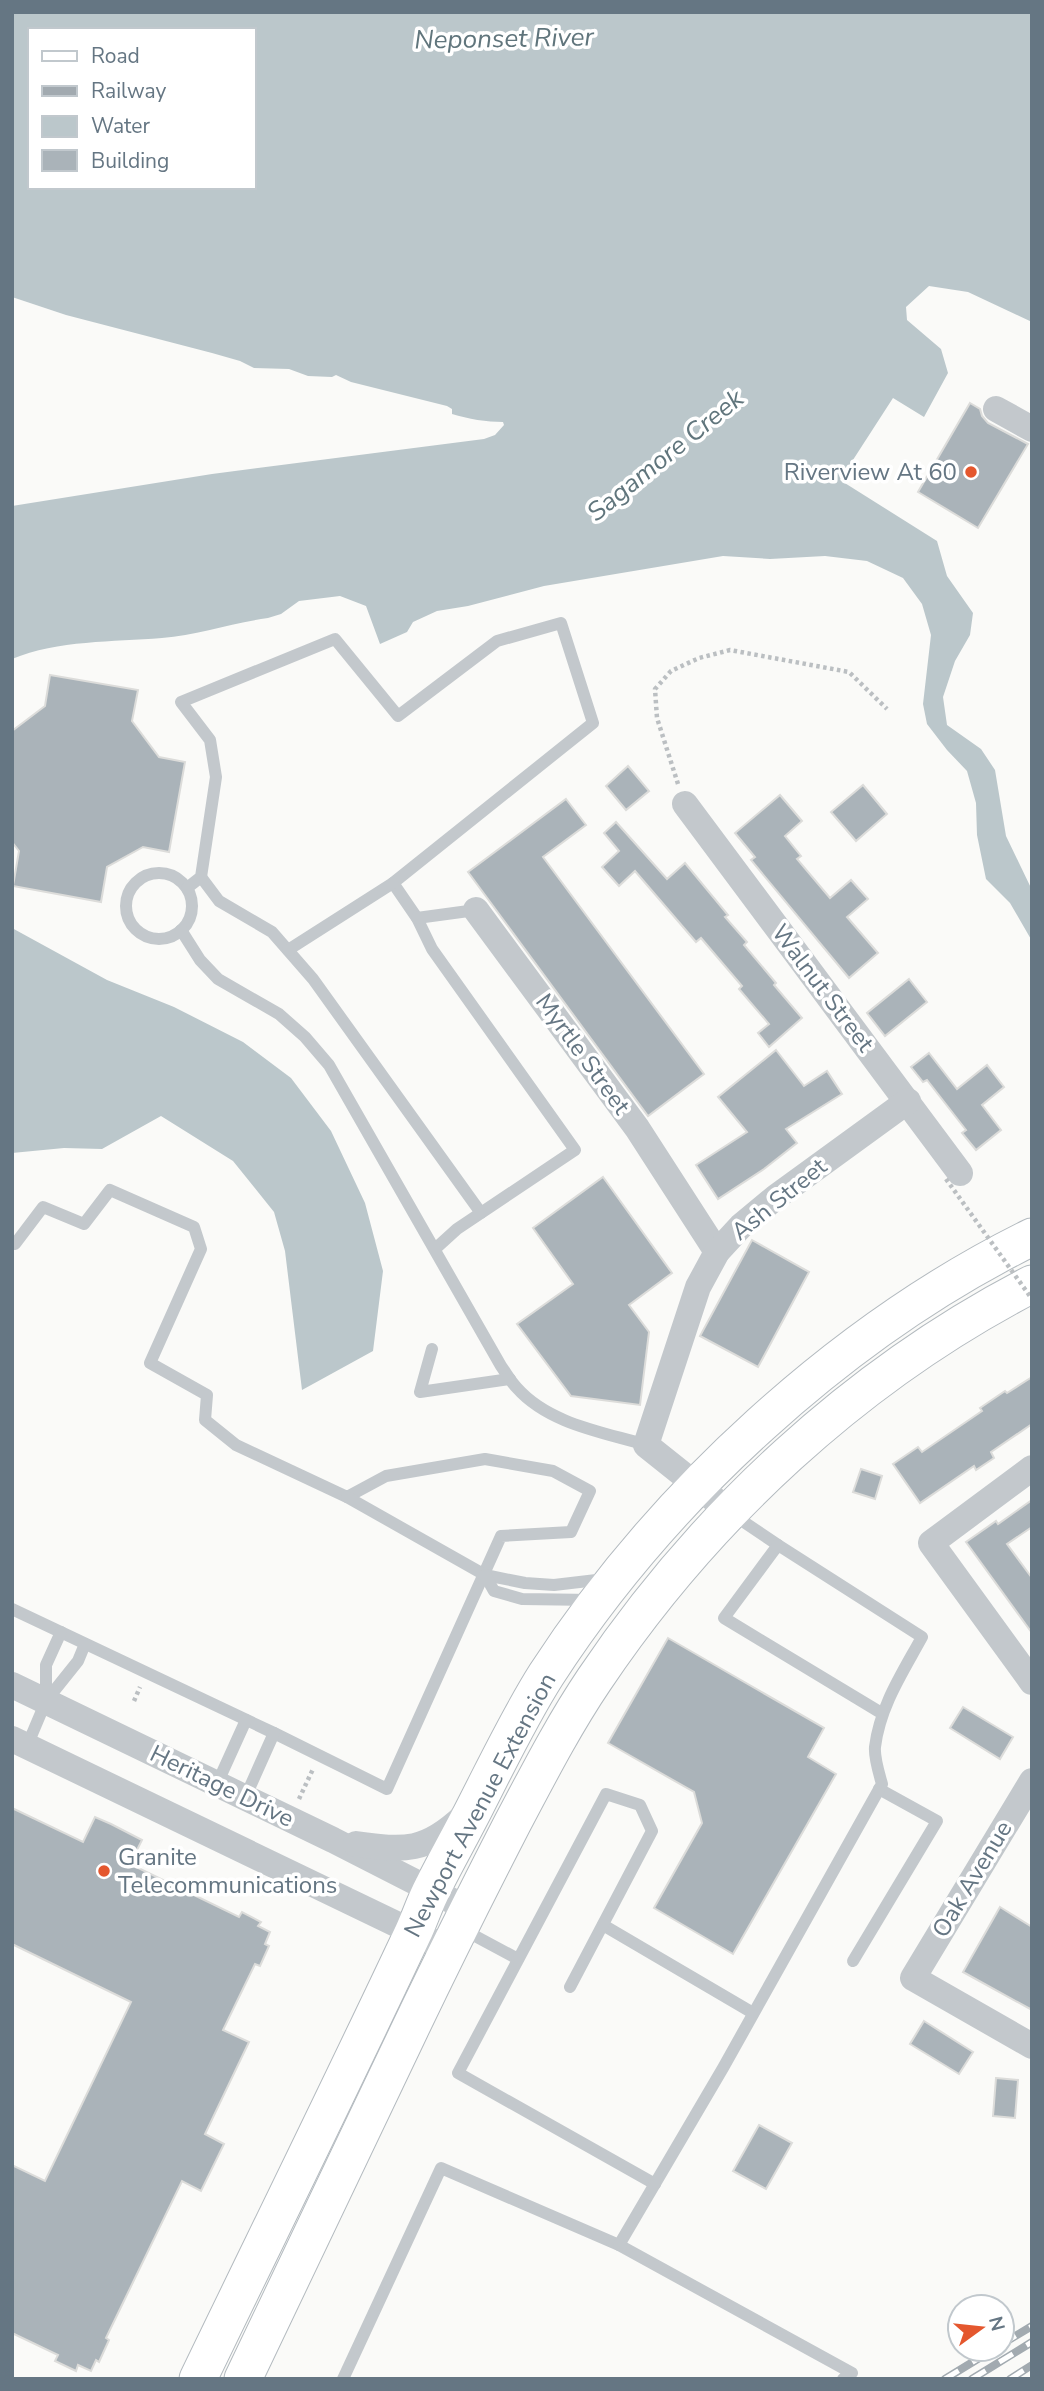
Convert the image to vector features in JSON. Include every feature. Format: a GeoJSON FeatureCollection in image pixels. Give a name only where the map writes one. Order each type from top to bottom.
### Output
{"type":"FeatureCollection","features":[{"type":"Feature","properties":{"kind":"main road","name":"Newport Avenue Extension"},"geometry":{"type":"LineString","coordinates":[[198,2379],[431,1891],[536,1692],[609,1589],[659,1526],[696,1486],[800,1391],[847,1352],[923,1300],[988,1260],[1032,1237]]}},
{"type":"Feature","properties":{"kind":"main road","name":"Newport Avenue Extension"},"geometry":{"type":"LineString","coordinates":[[249,2373],[458,1929],[550,1753],[596,1677],[690,1553],[800,1445],[865,1392],[966,1321],[1032,1284]]}},
{"type":"Feature","properties":{"kind":"street"},"geometry":{"type":"LineString","coordinates":[[996,408],[1032,429]]}},
{"type":"Feature","properties":{"kind":"street","name":"Walnut Street"},"geometry":{"type":"LineString","coordinates":[[685,804],[908,1101],[953,1176]]}},
{"type":"Feature","properties":{"kind":"street","name":"Myrtle Street"},"geometry":{"type":"LineString","coordinates":[[477,910],[637,1128],[717,1252]]}},
{"type":"Feature","properties":{"kind":"street","name":"Ash Street"},"geometry":{"type":"LineString","coordinates":[[646,1445],[698,1287],[717,1252],[741,1226],[776,1197],[908,1101]]}},
{"type":"Feature","properties":{"kind":"street"},"geometry":{"type":"LineString","coordinates":[[646,1445],[730,1512]]}},
{"type":"Feature","properties":{"kind":"street"},"geometry":{"type":"LineString","coordinates":[[1032,1468],[932,1543],[1032,1682]]}},
{"type":"Feature","properties":{"kind":"street","name":"Heritage Drive"},"geometry":{"type":"LineString","coordinates":[[12,1685],[333,1840],[431,1891],[458,1929]]}},
{"type":"Feature","properties":{"kind":"street","name":"Heritage Drive"},"geometry":{"type":"LineString","coordinates":[[20,1743],[413,1931],[458,1929]]}},
{"type":"Feature","properties":{"kind":"street","name":"Oak Avenue"},"geometry":{"type":"LineString","coordinates":[[1032,1781],[913,1978],[1032,2046]]}},
{"type":"Feature","properties":{"kind":"street"},"geometry":{"type":"LineString","coordinates":[[333,1840],[392,1849],[423,1845],[446,1834],[476,1806]]}},
{"type":"Feature","properties":{"kind":"lane"},"geometry":{"type":"LineString","coordinates":[[187,888],[201,877],[216,777],[210,740],[181,702],[335,639],[398,716],[497,640],[561,622],[593,723],[393,883],[288,950]]}},
{"type":"Feature","properties":{"kind":"lane"},"geometry":{"type":"LineString","coordinates":[[169,874],[179,879],[187,888],[192,905],[187,923],[181,930],[160,939],[139,932],[131,923],[127,901],[130,890],[137,881],[147,875],[169,874]]}},
{"type":"Feature","properties":{"kind":"lane"},"geometry":{"type":"LineString","coordinates":[[201,877],[219,901],[272,932],[313,979],[481,1213]]}},
{"type":"Feature","properties":{"kind":"lane"},"geometry":{"type":"LineString","coordinates":[[393,883],[417,918],[432,949],[575,1150],[457,1229],[435,1249]]}},
{"type":"Feature","properties":{"kind":"lane","name":"Myrtle Street"},"geometry":{"type":"LineString","coordinates":[[417,918],[477,910]]}},
{"type":"Feature","properties":{"kind":"lane"},"geometry":{"type":"LineString","coordinates":[[181,930],[201,960],[218,979],[279,1014],[305,1037],[329,1065],[517,1388],[537,1406],[563,1420],[646,1445]]}},
{"type":"Feature","properties":{"kind":"lane"},"geometry":{"type":"LineString","coordinates":[[12,1243],[15,1244],[43,1207],[83,1224],[110,1190],[194,1227],[201,1249],[150,1363],[207,1395],[205,1420],[236,1445],[347,1497],[485,1575],[526,1583],[609,1589]]}},
{"type":"Feature","properties":{"kind":"lane"},"geometry":{"type":"LineString","coordinates":[[432,1349],[420,1392],[510,1379]]}},
{"type":"Feature","properties":{"kind":"lane"},"geometry":{"type":"LineString","coordinates":[[12,1609],[387,1789],[501,1536],[571,1532],[590,1491],[553,1471],[485,1459],[386,1476],[347,1497]]}},
{"type":"Feature","properties":{"kind":"lane"},"geometry":{"type":"LineString","coordinates":[[619,2245],[882,1784],[875,1749],[883,1713],[922,1637],[730,1512]]}},
{"type":"Feature","properties":{"kind":"lane"},"geometry":{"type":"LineString","coordinates":[[778,1545],[724,1618],[883,1713]]}},
{"type":"Feature","properties":{"kind":"lane"},"geometry":{"type":"LineString","coordinates":[[485,1575],[494,1591],[522,1599],[609,1589]]}},
{"type":"Feature","properties":{"kind":"lane"},"geometry":{"type":"LineString","coordinates":[[46,1701],[46,1665],[61,1632]]}},
{"type":"Feature","properties":{"kind":"lane"},"geometry":{"type":"LineString","coordinates":[[20,1743],[46,1701],[78,1661],[85,1644]]}},
{"type":"Feature","properties":{"kind":"lane"},"geometry":{"type":"LineString","coordinates":[[217,1784],[246,1720]]}},
{"type":"Feature","properties":{"kind":"lane"},"geometry":{"type":"LineString","coordinates":[[245,1798],[274,1733]]}},
{"type":"Feature","properties":{"kind":"lane"},"geometry":{"type":"LineString","coordinates":[[853,1961],[937,1821],[879,1788]]}},
{"type":"Feature","properties":{"kind":"lane"},"geometry":{"type":"LineString","coordinates":[[570,1987],[652,1832],[640,1805],[606,1794],[458,2073],[655,2184]]}},
{"type":"Feature","properties":{"kind":"lane"},"geometry":{"type":"LineString","coordinates":[[603,1925],[753,2013]]}},
{"type":"Feature","properties":{"kind":"lane"},"geometry":{"type":"LineString","coordinates":[[458,1929],[518,1959]]}},
{"type":"Feature","properties":{"kind":"lane"},"geometry":{"type":"LineString","coordinates":[[343,2379],[441,2168],[619,2245],[848,2376]]}},
{"type":"Feature","properties":{"kind":"path"},"geometry":{"type":"LineString","coordinates":[[685,804],[657,718],[654,689],[671,671],[680,666],[730,650],[849,672],[887,709]]}},
{"type":"Feature","properties":{"kind":"path"},"geometry":{"type":"LineString","coordinates":[[953,1176],[1032,1299]]}},
{"type":"Feature","properties":{"kind":"path"},"geometry":{"type":"LineString","coordinates":[[298,1802],[305,1786]]}},
{"type":"Feature","properties":{"kind":"water"},"geometry":{"type":"Polygon","coordinates":[[[12,12],[1032,12],[1032,322],[968,292],[929,286],[906,307],[907,320],[941,349],[948,373],[924,417],[893,398],[840,480],[937,541],[947,576],[973,613],[970,635],[955,661],[943,697],[947,725],[981,749],[995,770],[1006,836],[1032,890],[1032,941],[1010,903],[986,879],[977,835],[976,803],[967,771],[927,724],[923,704],[931,635],[922,604],[903,578],[867,561],[825,556],[770,559],[723,556],[544,586],[468,606],[437,611],[413,622],[407,632],[380,644],[366,606],[340,596],[299,601],[281,614],[268,618],[188,634],[67,645],[12,659],[12,506],[212,474],[484,439],[495,435],[504,425],[503,422],[452,414],[452,409],[447,406],[351,382],[336,375],[308,376],[289,369],[254,368],[212,353],[66,315],[12,297],[12,12]]]}},
{"type":"Feature","properties":{"kind":"water"},"geometry":{"type":"Polygon","coordinates":[[[12,928],[107,980],[174,1007],[243,1042],[291,1078],[331,1131],[365,1203],[383,1271],[373,1351],[302,1390],[285,1251],[274,1212],[233,1161],[161,1116],[102,1149],[64,1148],[12,1153],[12,928]]]}},
{"type":"Feature","properties":{"kind":"building","name":"Riverview At 60"},"geometry":{"type":"Polygon","coordinates":[[[970,403],[980,409],[988,423],[1028,444],[978,528],[918,492],[970,403]]]}},
{"type":"Feature","properties":{"kind":"building"},"geometry":{"type":"Polygon","coordinates":[[[50,675],[138,690],[132,721],[159,757],[185,762],[169,852],[143,847],[107,867],[101,902],[13,886],[19,851],[12,842],[12,731],[45,706],[50,675]]]}},
{"type":"Feature","properties":{"kind":"building"},"geometry":{"type":"Polygon","coordinates":[[[628,766],[649,791],[626,810],[606,786],[628,766]]]}},
{"type":"Feature","properties":{"kind":"building"},"geometry":{"type":"Polygon","coordinates":[[[863,785],[887,814],[856,841],[831,812],[863,785]]]}},
{"type":"Feature","properties":{"kind":"building"},"geometry":{"type":"Polygon","coordinates":[[[780,795],[802,821],[785,836],[801,856],[797,859],[830,898],[851,880],[868,899],[847,917],[878,953],[849,978],[751,860],[755,857],[735,833],[780,795]]]}},
{"type":"Feature","properties":{"kind":"building"},"geometry":{"type":"Polygon","coordinates":[[[566,799],[586,825],[543,857],[704,1074],[648,1116],[468,872],[566,799]]]}},
{"type":"Feature","properties":{"kind":"building"},"geometry":{"type":"Polygon","coordinates":[[[616,822],[667,879],[685,863],[728,915],[725,917],[747,942],[744,945],[802,1018],[769,1047],[758,1033],[769,1024],[739,989],[742,986],[701,938],[696,942],[635,871],[619,886],[602,867],[619,851],[604,833],[616,822]]]}},
{"type":"Feature","properties":{"kind":"building"},"geometry":{"type":"Polygon","coordinates":[[[909,979],[927,1002],[885,1036],[867,1013],[909,979]]]}},
{"type":"Feature","properties":{"kind":"building"},"geometry":{"type":"Polygon","coordinates":[[[776,1050],[804,1086],[827,1071],[842,1094],[786,1129],[797,1143],[764,1169],[718,1199],[696,1165],[747,1132],[718,1097],[776,1050]]]}},
{"type":"Feature","properties":{"kind":"building"},"geometry":{"type":"Polygon","coordinates":[[[929,1053],[957,1089],[987,1065],[1004,1087],[982,1105],[1001,1130],[976,1150],[962,1133],[966,1130],[927,1080],[923,1082],[911,1067],[929,1053]]]}},
{"type":"Feature","properties":{"kind":"building"},"geometry":{"type":"Polygon","coordinates":[[[603,1177],[672,1273],[629,1305],[649,1332],[640,1405],[571,1396],[517,1324],[573,1284],[533,1228],[603,1177]]]}},
{"type":"Feature","properties":{"kind":"building"},"geometry":{"type":"Polygon","coordinates":[[[752,1240],[809,1272],[758,1367],[700,1336],[752,1240]]]}},
{"type":"Feature","properties":{"kind":"building"},"geometry":{"type":"Polygon","coordinates":[[[1032,1377],[1032,1424],[991,1452],[994,1458],[976,1470],[974,1466],[920,1503],[893,1464],[918,1447],[922,1452],[982,1411],[980,1408],[1032,1377]]]}},
{"type":"Feature","properties":{"kind":"building"},"geometry":{"type":"Polygon","coordinates":[[[861,1469],[882,1476],[875,1499],[853,1492],[861,1469]]]}},
{"type":"Feature","properties":{"kind":"building"},"geometry":{"type":"Polygon","coordinates":[[[1032,1500],[1032,1527],[1007,1544],[1032,1578],[1032,1633],[966,1542],[1032,1500]]]}},
{"type":"Feature","properties":{"kind":"building"},"geometry":{"type":"Polygon","coordinates":[[[668,1638],[824,1728],[808,1757],[836,1774],[733,1954],[654,1908],[702,1823],[694,1792],[608,1743],[668,1638]]]}},
{"type":"Feature","properties":{"kind":"building"},"geometry":{"type":"Polygon","coordinates":[[[963,1707],[1013,1737],[1000,1759],[950,1728],[963,1707]]]}},
{"type":"Feature","properties":{"kind":"building"},"geometry":{"type":"Polygon","coordinates":[[[12,1808],[83,1842],[95,1817],[111,1824],[142,1840],[130,1864],[239,1917],[242,1912],[261,1922],[258,1926],[270,1932],[265,1944],[269,1946],[260,1966],[255,1964],[223,2030],[249,2042],[205,2134],[224,2144],[201,2191],[182,2181],[106,2338],[109,2340],[99,2362],[96,2360],[91,2371],[78,2365],[76,2371],[55,2361],[58,2355],[12,2333],[12,2165],[45,2181],[131,2002],[12,1944],[12,1808]]]}},
{"type":"Feature","properties":{"kind":"building"},"geometry":{"type":"Polygon","coordinates":[[[1000,1907],[1032,1927],[1032,2010],[963,1972],[1000,1907]]]}},
{"type":"Feature","properties":{"kind":"building"},"geometry":{"type":"Polygon","coordinates":[[[924,2021],[973,2052],[959,2074],[910,2044],[924,2021]]]}},
{"type":"Feature","properties":{"kind":"building"},"geometry":{"type":"Polygon","coordinates":[[[996,2078],[1018,2080],[1015,2118],[993,2116],[996,2078]]]}},
{"type":"Feature","properties":{"kind":"building"},"geometry":{"type":"Polygon","coordinates":[[[759,2125],[792,2143],[766,2189],[733,2171],[759,2125]]]}},
{"type":"Feature","properties":{"kind":"railway"},"geometry":{"type":"LineString","coordinates":[[1016,2336],[1032,2326]]}},
{"type":"Feature","properties":{"kind":"railway"},"geometry":{"type":"LineString","coordinates":[[972,2379],[1032,2342]]}},
{"type":"Feature","properties":{"kind":"railway"},"geometry":{"type":"LineString","coordinates":[[945,2379],[971,2363]]}},
{"type":"Feature","properties":{"kind":"railway"},"geometry":{"type":"LineString","coordinates":[[1010,2379],[1032,2365]]}},
{"type":"Feature","properties":{"kind":"place","name":"Riverview At 60"},"geometry":{"type":"Point","coordinates":[971,472]}},
{"type":"Feature","properties":{"kind":"place","name":"Granite Telecommunications"},"geometry":{"type":"Point","coordinates":[104,1871]}},
{"type":"Feature","properties":{"kind":"water label","name":"Neponset River"},"geometry":{"type":"Point","coordinates":[504,38]}},
{"type":"Feature","properties":{"kind":"water label","name":"Sagamore Creek"},"geometry":{"type":"Point","coordinates":[665,455]}}]}
